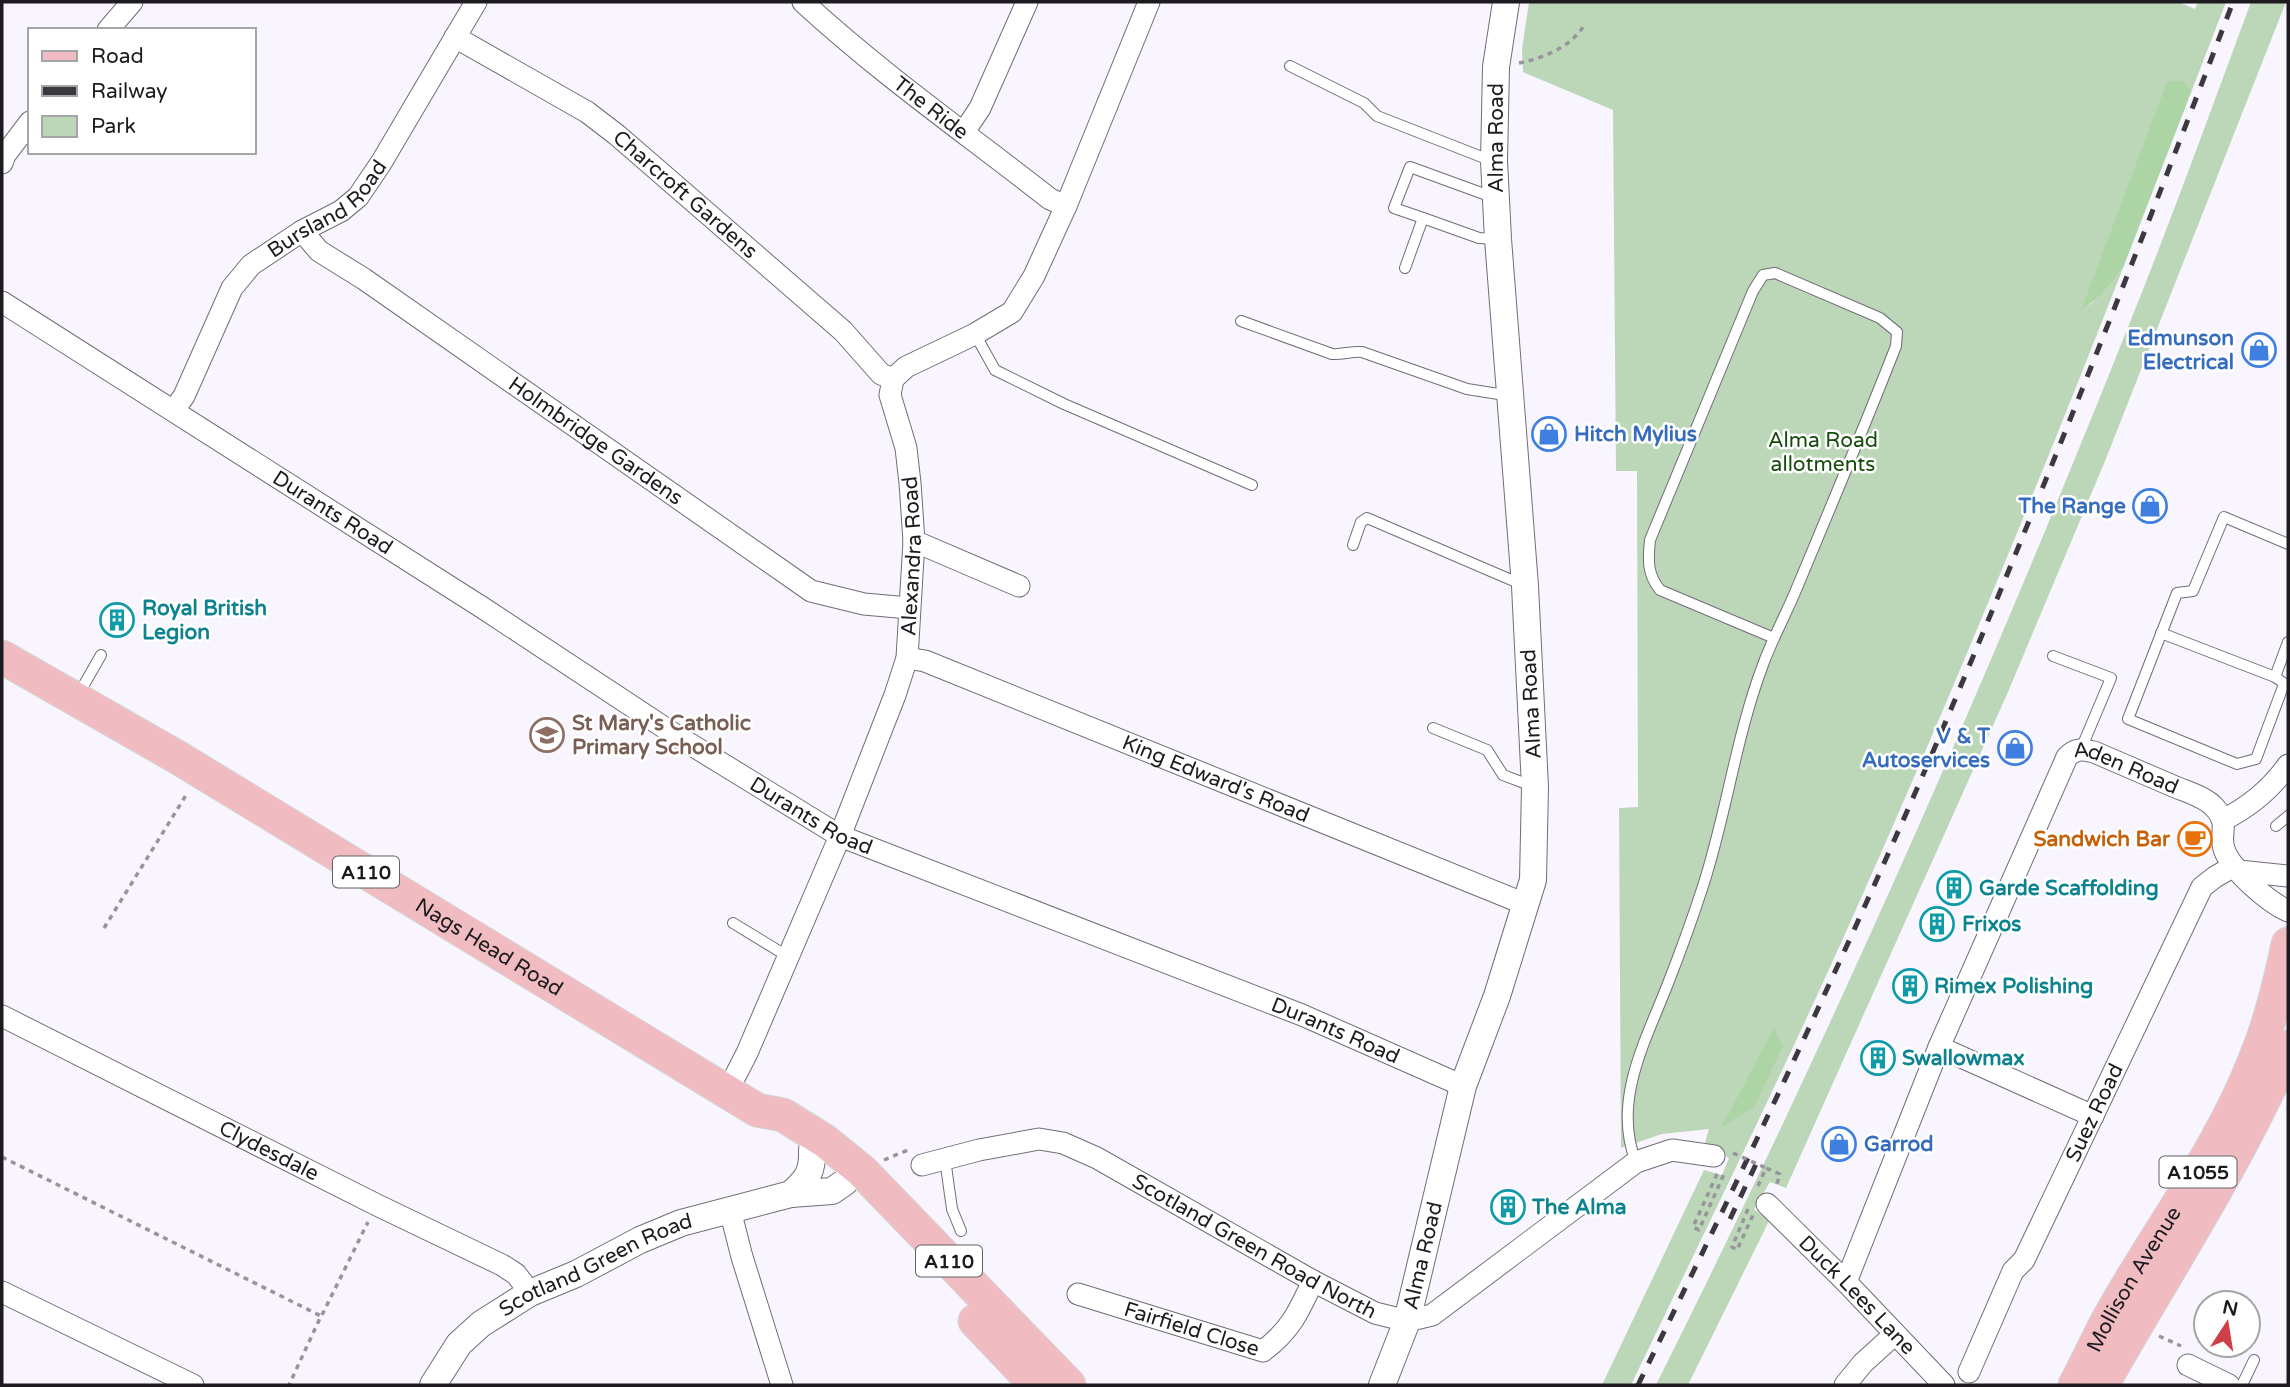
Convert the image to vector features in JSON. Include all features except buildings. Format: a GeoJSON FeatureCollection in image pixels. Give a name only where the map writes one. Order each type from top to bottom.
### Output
{"type":"FeatureCollection","features":[{"type":"Feature","properties":{"kind":"main road","name":"Nags Head Road"},"geometry":{"type":"LineString","coordinates":[[2,657],[177,757],[757,1110],[783,1115],[818,1145]]}},
{"type":"Feature","properties":{"kind":"main road","name":"Mollison Avenue"},"geometry":{"type":"LineString","coordinates":[[2076,1385],[2110,1317],[2192,1182],[2256,1059],[2272,1012],[2288,944]]}},
{"type":"Feature","properties":{"kind":"main road","name":"Mollison Avenue"},"geometry":{"type":"LineString","coordinates":[[2102,1385],[2153,1295],[2211,1202],[2285,1064]]}},
{"type":"Feature","properties":{"kind":"main road"},"geometry":{"type":"LineString","coordinates":[[818,1145],[851,1172],[850,1178],[845,1182]]}},
{"type":"Feature","properties":{"kind":"main road","name":"A110"},"geometry":{"type":"LineString","coordinates":[[818,1145],[862,1171],[1069,1385]]}},
{"type":"Feature","properties":{"kind":"main road","name":"A110"},"geometry":{"type":"LineString","coordinates":[[845,1182],[1036,1385]]}},
{"type":"Feature","properties":{"kind":"street"},"geometry":{"type":"LineString","coordinates":[[110,28],[132,2]]}},
{"type":"Feature","properties":{"kind":"street","name":"Bursland Road"},"geometry":{"type":"LineString","coordinates":[[174,410],[184,396],[232,288],[251,265],[302,231],[341,211],[358,197],[476,2]]}},
{"type":"Feature","properties":{"kind":"street","name":"The Ride"},"geometry":{"type":"LineString","coordinates":[[803,2],[836,33],[1050,199],[1066,205]]}},
{"type":"Feature","properties":{"kind":"street"},"geometry":{"type":"LineString","coordinates":[[964,132],[980,108],[1027,2]]}},
{"type":"Feature","properties":{"kind":"street"},"geometry":{"type":"LineString","coordinates":[[893,379],[906,367],[975,334],[1012,312],[1034,276],[1066,205],[1149,2]]}},
{"type":"Feature","properties":{"kind":"street","name":"Alma Road"},"geometry":{"type":"LineString","coordinates":[[1382,1385],[1407,1321],[1463,1086],[1497,996],[1533,880],[1535,787],[1525,586],[1494,161],[1496,67],[1506,2]]}},
{"type":"Feature","properties":{"kind":"street","name":"Charcroft Gardens"},"geometry":{"type":"LineString","coordinates":[[455,37],[587,112],[617,135],[843,331],[881,374],[893,379]]}},
{"type":"Feature","properties":{"kind":"street"},"geometry":{"type":"LineString","coordinates":[[5,149],[28,124]]}},
{"type":"Feature","properties":{"kind":"street","name":"Holmbridge Gardens"},"geometry":{"type":"LineString","coordinates":[[302,231],[319,251],[387,295],[811,591],[864,604],[909,608]]}},
{"type":"Feature","properties":{"kind":"street","name":"Durants Road"},"geometry":{"type":"LineString","coordinates":[[2,302],[483,608],[677,736],[840,836],[1290,1010],[1463,1086]]}},
{"type":"Feature","properties":{"kind":"street","name":"Alexandra Road"},"geometry":{"type":"LineString","coordinates":[[728,1090],[747,1053],[840,836],[907,658],[914,541],[906,449],[890,395],[893,379]]}},
{"type":"Feature","properties":{"kind":"street"},"geometry":{"type":"LineString","coordinates":[[914,541],[1019,586]]}},
{"type":"Feature","properties":{"kind":"street","name":"King Edward's Road"},"geometry":{"type":"LineString","coordinates":[[907,658],[925,661],[1525,904]]}},
{"type":"Feature","properties":{"kind":"street","name":"Aden Road"},"geometry":{"type":"LineString","coordinates":[[1846,1282],[1939,1047],[2067,757],[2081,749],[2094,752],[2210,802],[2223,820]]}},
{"type":"Feature","properties":{"kind":"street"},"geometry":{"type":"LineString","coordinates":[[2288,765],[2247,807],[2223,820],[2225,851],[2237,869],[2275,905],[2288,911]]}},
{"type":"Feature","properties":{"kind":"street"},"geometry":{"type":"LineString","coordinates":[[2237,869],[2288,876]]}},
{"type":"Feature","properties":{"kind":"street","name":"Suez Road"},"geometry":{"type":"LineString","coordinates":[[1969,1371],[2013,1271],[2024,1260],[2202,887],[2215,877],[2237,869]]}},
{"type":"Feature","properties":{"kind":"street","name":"Clydesdale"},"geometry":{"type":"LineString","coordinates":[[2,1016],[502,1265],[516,1274],[530,1293]]}},
{"type":"Feature","properties":{"kind":"street"},"geometry":{"type":"LineString","coordinates":[[1939,1047],[2093,1116]]}},
{"type":"Feature","properties":{"kind":"street","name":"Scotland Green Road North"},"geometry":{"type":"LineString","coordinates":[[915,1158],[945,1159],[1039,1139],[1063,1143],[1097,1158],[1313,1281],[1375,1313],[1407,1321],[1432,1315],[1636,1162],[1672,1150],[1723,1162]]}},
{"type":"Feature","properties":{"kind":"street"},"geometry":{"type":"LineString","coordinates":[[791,1194],[804,1182],[818,1145]]}},
{"type":"Feature","properties":{"kind":"street","name":"Scotland Green Road"},"geometry":{"type":"LineString","coordinates":[[433,1385],[459,1344],[481,1324],[530,1293],[576,1274],[666,1228],[791,1194],[832,1191],[845,1182]]}},
{"type":"Feature","properties":{"kind":"street","name":"Duck Lees Lane"},"geometry":{"type":"LineString","coordinates":[[1768,1204],[1944,1385]]}},
{"type":"Feature","properties":{"kind":"street"},"geometry":{"type":"LineString","coordinates":[[730,1210],[782,1385]]}},
{"type":"Feature","properties":{"kind":"street","name":"Fairfield Close"},"geometry":{"type":"LineString","coordinates":[[1077,1294],[1263,1351],[1279,1339],[1295,1320],[1313,1281]]}},
{"type":"Feature","properties":{"kind":"street"},"geometry":{"type":"LineString","coordinates":[[2,1292],[193,1385]]}},
{"type":"Feature","properties":{"kind":"street"},"geometry":{"type":"LineString","coordinates":[[1845,1385],[1863,1363],[1895,1334]]}},
{"type":"Feature","properties":{"kind":"street"},"geometry":{"type":"LineString","coordinates":[[2188,1365],[2230,1385]]}},
{"type":"Feature","properties":{"kind":"lane"},"geometry":{"type":"LineString","coordinates":[[1290,66],[1364,103],[1377,116],[1494,161]]}},
{"type":"Feature","properties":{"kind":"lane"},"geometry":{"type":"LineString","coordinates":[[1496,194],[1484,194],[1410,167],[1394,208],[1479,238],[1498,239]]}},
{"type":"Feature","properties":{"kind":"lane"},"geometry":{"type":"LineString","coordinates":[[1405,268],[1423,218]]}},
{"type":"Feature","properties":{"kind":"lane"},"geometry":{"type":"LineString","coordinates":[[1636,1162],[1629,1146],[1626,1120],[1637,1060],[1703,886],[1724,814],[1744,719],[1774,638],[1789,608],[1896,346],[1897,332],[1880,318],[1775,273],[1763,275],[1753,291],[1650,540],[1648,557],[1653,582],[1660,590],[1774,638]]}},
{"type":"Feature","properties":{"kind":"lane"},"geometry":{"type":"LineString","coordinates":[[1241,321],[1332,354],[1362,352],[1467,389],[1511,396]]}},
{"type":"Feature","properties":{"kind":"lane"},"geometry":{"type":"LineString","coordinates":[[975,334],[995,370],[1064,404],[1252,485]]}},
{"type":"Feature","properties":{"kind":"lane"},"geometry":{"type":"LineString","coordinates":[[2288,544],[2224,517],[2193,591],[2177,593],[2128,719],[2237,764],[2256,759],[2282,683],[2288,642]]}},
{"type":"Feature","properties":{"kind":"lane"},"geometry":{"type":"LineString","coordinates":[[1353,545],[1361,522],[1367,518],[1525,586]]}},
{"type":"Feature","properties":{"kind":"lane"},"geometry":{"type":"LineString","coordinates":[[2161,633],[2282,683]]}},
{"type":"Feature","properties":{"kind":"lane"},"geometry":{"type":"LineString","coordinates":[[75,699],[101,655]]}},
{"type":"Feature","properties":{"kind":"lane"},"geometry":{"type":"LineString","coordinates":[[2053,656],[2111,678],[2081,749]]}},
{"type":"Feature","properties":{"kind":"lane"},"geometry":{"type":"LineString","coordinates":[[1433,728],[1487,750],[1503,775],[1535,787]]}},
{"type":"Feature","properties":{"kind":"lane"},"geometry":{"type":"LineString","coordinates":[[2276,826],[2288,816]]}},
{"type":"Feature","properties":{"kind":"lane"},"geometry":{"type":"LineString","coordinates":[[733,923],[787,956]]}},
{"type":"Feature","properties":{"kind":"lane"},"geometry":{"type":"LineString","coordinates":[[945,1159],[952,1209],[961,1231]]}},
{"type":"Feature","properties":{"kind":"lane"},"geometry":{"type":"LineString","coordinates":[[2242,1385],[2254,1360]]}},
{"type":"Feature","properties":{"kind":"path"},"geometry":{"type":"LineString","coordinates":[[1496,67],[1522,63],[1560,49],[1575,40],[1583,27]]}},
{"type":"Feature","properties":{"kind":"path"},"geometry":{"type":"LineString","coordinates":[[104,928],[199,772]]}},
{"type":"Feature","properties":{"kind":"path"},"geometry":{"type":"LineString","coordinates":[[2,1157],[321,1316]]}},
{"type":"Feature","properties":{"kind":"path"},"geometry":{"type":"LineString","coordinates":[[880,1161],[915,1158]]}},
{"type":"Feature","properties":{"kind":"path"},"geometry":{"type":"LineString","coordinates":[[1723,1162],[1699,1230],[1693,1227],[1723,1162]]}},
{"type":"Feature","properties":{"kind":"path"},"geometry":{"type":"LineString","coordinates":[[1723,1162],[1780,1174],[1776,1184]]}},
{"type":"Feature","properties":{"kind":"path"},"geometry":{"type":"LineString","coordinates":[[289,1385],[377,1205]]}},
{"type":"Feature","properties":{"kind":"green space","name":"Alma Road allotments"},"geometry":{"type":"Polygon","coordinates":[[[1529,2],[2178,2],[2195,9],[2198,2],[2226,2],[2192,90],[2186,84],[2089,306],[2123,268],[2026,512],[1924,754],[1800,1033],[1631,1385],[1602,1385],[1704,1170],[1722,1175],[1729,1158],[1705,1143],[1709,1129],[1662,1134],[1621,1148],[1619,808],[1638,807],[1637,471],[1616,471],[1613,110],[1523,72],[1522,49],[1529,2]]]}},
{"type":"Feature","properties":{"kind":"green space"},"geometry":{"type":"Polygon","coordinates":[[[2251,2],[2286,2],[2105,461],[2008,692],[1786,1188],[1770,1182],[1754,1209],[1769,1221],[1688,1385],[1656,1385],[1849,981],[1971,707],[2142,292],[2251,2]]]}},
{"type":"Feature","properties":{"kind":"green space"},"geometry":{"type":"Polygon","coordinates":[[[2180,81],[2192,90],[2123,268],[2099,296],[2082,308],[2167,82],[2180,81]]]}},
{"type":"Feature","properties":{"kind":"green space"},"geometry":{"type":"Polygon","coordinates":[[[1774,1028],[1783,1046],[1754,1107],[1721,1128],[1774,1028]]]}},
{"type":"Feature","properties":{"kind":"railway"},"geometry":{"type":"LineString","coordinates":[[1638,1385],[1789,1071],[1932,754],[2086,379],[2233,2]]}},
{"type":"Feature","properties":{"kind":"railway"},"geometry":{"type":"LineString","coordinates":[[1730,1219],[1757,1162]]}},
{"type":"Feature","properties":{"kind":"place","name":"Edmunson Electrical"},"geometry":{"type":"Point","coordinates":[2259,350]}},
{"type":"Feature","properties":{"kind":"place","name":"Hitch Mylius"},"geometry":{"type":"Point","coordinates":[1549,434]}},
{"type":"Feature","properties":{"kind":"place","name":"The Range"},"geometry":{"type":"Point","coordinates":[2150,506]}},
{"type":"Feature","properties":{"kind":"place","name":"Royal British Legion"},"geometry":{"type":"Point","coordinates":[117,620]}},
{"type":"Feature","properties":{"kind":"place","name":"St Mary's Catholic Primary School"},"geometry":{"type":"Point","coordinates":[547,735]}},
{"type":"Feature","properties":{"kind":"place","name":"V & T Autoservices"},"geometry":{"type":"Point","coordinates":[2015,748]}},
{"type":"Feature","properties":{"kind":"place","name":"Sandwich Bar"},"geometry":{"type":"Point","coordinates":[2195,839]}},
{"type":"Feature","properties":{"kind":"place","name":"Garde Scaffolding"},"geometry":{"type":"Point","coordinates":[1954,888]}},
{"type":"Feature","properties":{"kind":"place","name":"Frixos"},"geometry":{"type":"Point","coordinates":[1937,924]}},
{"type":"Feature","properties":{"kind":"place","name":"Rimex Polishing"},"geometry":{"type":"Point","coordinates":[1910,986]}},
{"type":"Feature","properties":{"kind":"place","name":"Swallowmax"},"geometry":{"type":"Point","coordinates":[1878,1058]}},
{"type":"Feature","properties":{"kind":"place","name":"Garrod"},"geometry":{"type":"Point","coordinates":[1839,1144]}},
{"type":"Feature","properties":{"kind":"place","name":"The Alma"},"geometry":{"type":"Point","coordinates":[1508,1207]}}]}
